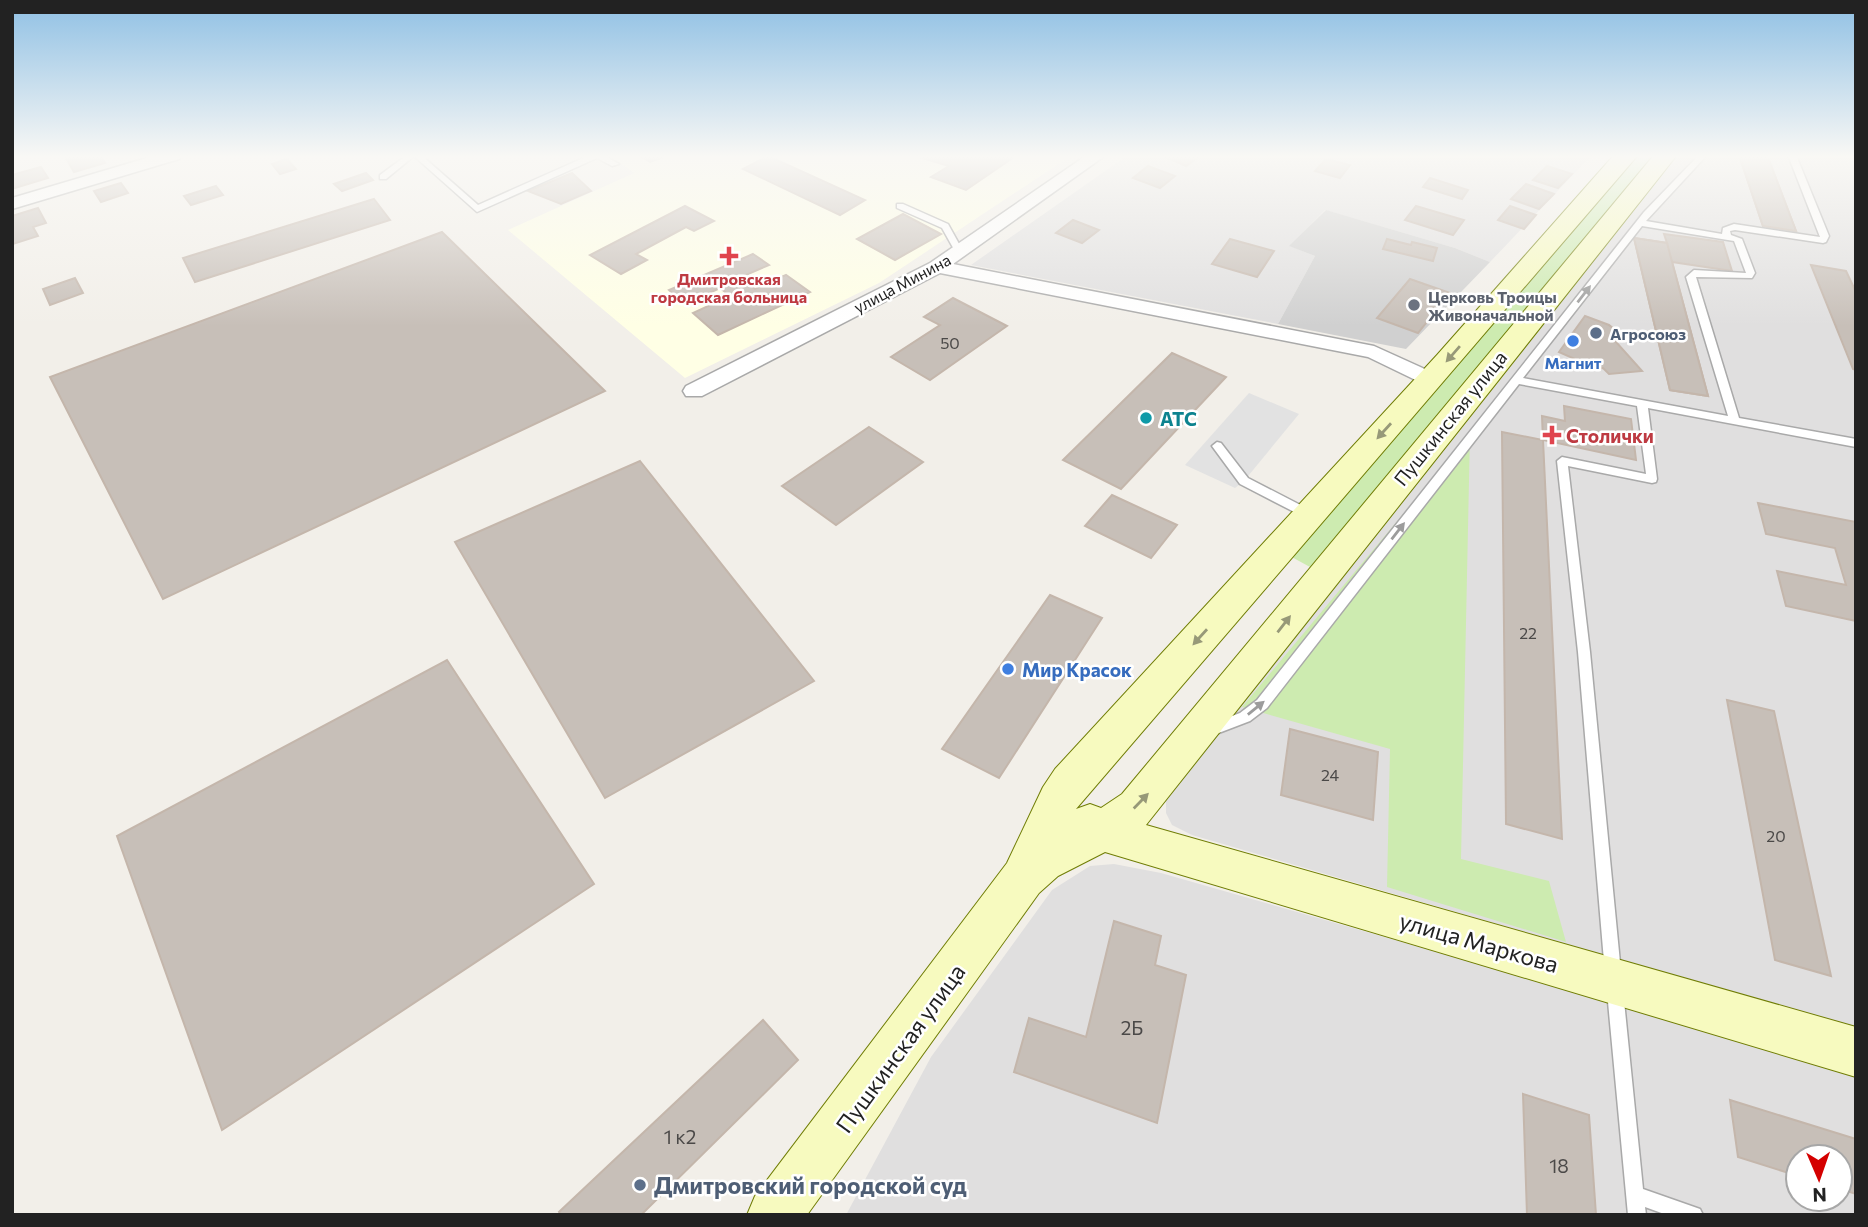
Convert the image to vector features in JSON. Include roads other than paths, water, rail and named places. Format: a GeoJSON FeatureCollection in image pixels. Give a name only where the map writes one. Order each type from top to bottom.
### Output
{"type":"FeatureCollection","features":[{"type":"Feature","properties":{"kind":"main road","name":"Пушкинская улица"},"geometry":{"type":"LineString","coordinates":[[774,1215],[1023,878],[1058,800],[1070,782],[1430,380],[1576,212]]}},
{"type":"Feature","properties":{"kind":"main road","name":"Пушкинская улица"},"geometry":{"type":"LineString","coordinates":[[1023,878],[1042,862],[1102,832],[1137,807],[1619,212]]}},
{"type":"Feature","properties":{"kind":"main road"},"geometry":{"type":"LineString","coordinates":[[1269,559],[1315,585]]}},
{"type":"Feature","properties":{"kind":"main road"},"geometry":{"type":"LineString","coordinates":[[1058,800],[1102,832]]}},
{"type":"Feature","properties":{"kind":"main road","name":"улица Маркова"},"geometry":{"type":"LineString","coordinates":[[1102,832],[1856,1052]]}},
{"type":"Feature","properties":{"kind":"street","name":"улица Минина"},"geometry":{"type":"LineString","coordinates":[[694,391],[937,267],[1015,212]]}},
{"type":"Feature","properties":{"kind":"street"},"geometry":{"type":"LineString","coordinates":[[937,267],[1374,352],[1430,380]]}},
{"type":"Feature","properties":{"kind":"lane"},"geometry":{"type":"LineString","coordinates":[[914,212],[945,226],[959,251]]}},
{"type":"Feature","properties":{"kind":"lane"},"geometry":{"type":"LineString","coordinates":[[1194,737],[1245,717],[1262,704],[1650,212]]}},
{"type":"Feature","properties":{"kind":"lane"},"geometry":{"type":"LineString","coordinates":[[1727,237],[1726,230],[1734,228],[1823,240],[1825,236],[1815,212]]}},
{"type":"Feature","properties":{"kind":"lane"},"geometry":{"type":"LineString","coordinates":[[1640,223],[1738,239],[1751,273],[1749,276],[1703,272],[1693,273],[1691,277],[1734,420]]}},
{"type":"Feature","properties":{"kind":"lane"},"geometry":{"type":"LineString","coordinates":[[1517,380],[1856,443]]}},
{"type":"Feature","properties":{"kind":"lane"},"geometry":{"type":"LineString","coordinates":[[1637,1215],[1584,652],[1562,461],[1652,479],[1642,403]]}},
{"type":"Feature","properties":{"kind":"lane"},"geometry":{"type":"LineString","coordinates":[[1217,446],[1244,481],[1308,514]]}},
{"type":"Feature","properties":{"kind":"lane"},"geometry":{"type":"LineString","coordinates":[[1635,1195],[1694,1215]]}},
{"type":"Feature","properties":{"kind":"place","name":"Дмитровская городская больница"},"geometry":{"type":"Point","coordinates":[729,256]}},
{"type":"Feature","properties":{"kind":"place","name":"Церковь Троицы Живоначальной"},"geometry":{"type":"Point","coordinates":[1414,305]}},
{"type":"Feature","properties":{"kind":"place","name":"Агросоюз"},"geometry":{"type":"Point","coordinates":[1596,333]}},
{"type":"Feature","properties":{"kind":"place","name":"Магнит"},"geometry":{"type":"Point","coordinates":[1573,341]}},
{"type":"Feature","properties":{"kind":"place","name":"АТС"},"geometry":{"type":"Point","coordinates":[1146,418]}},
{"type":"Feature","properties":{"kind":"place","name":"Столички"},"geometry":{"type":"Point","coordinates":[1552,435]}},
{"type":"Feature","properties":{"kind":"place","name":"Мир Красок"},"geometry":{"type":"Point","coordinates":[1008,669]}},
{"type":"Feature","properties":{"kind":"place","name":"Дмитровский городской суд"},"geometry":{"type":"Point","coordinates":[640,1185]}}]}
